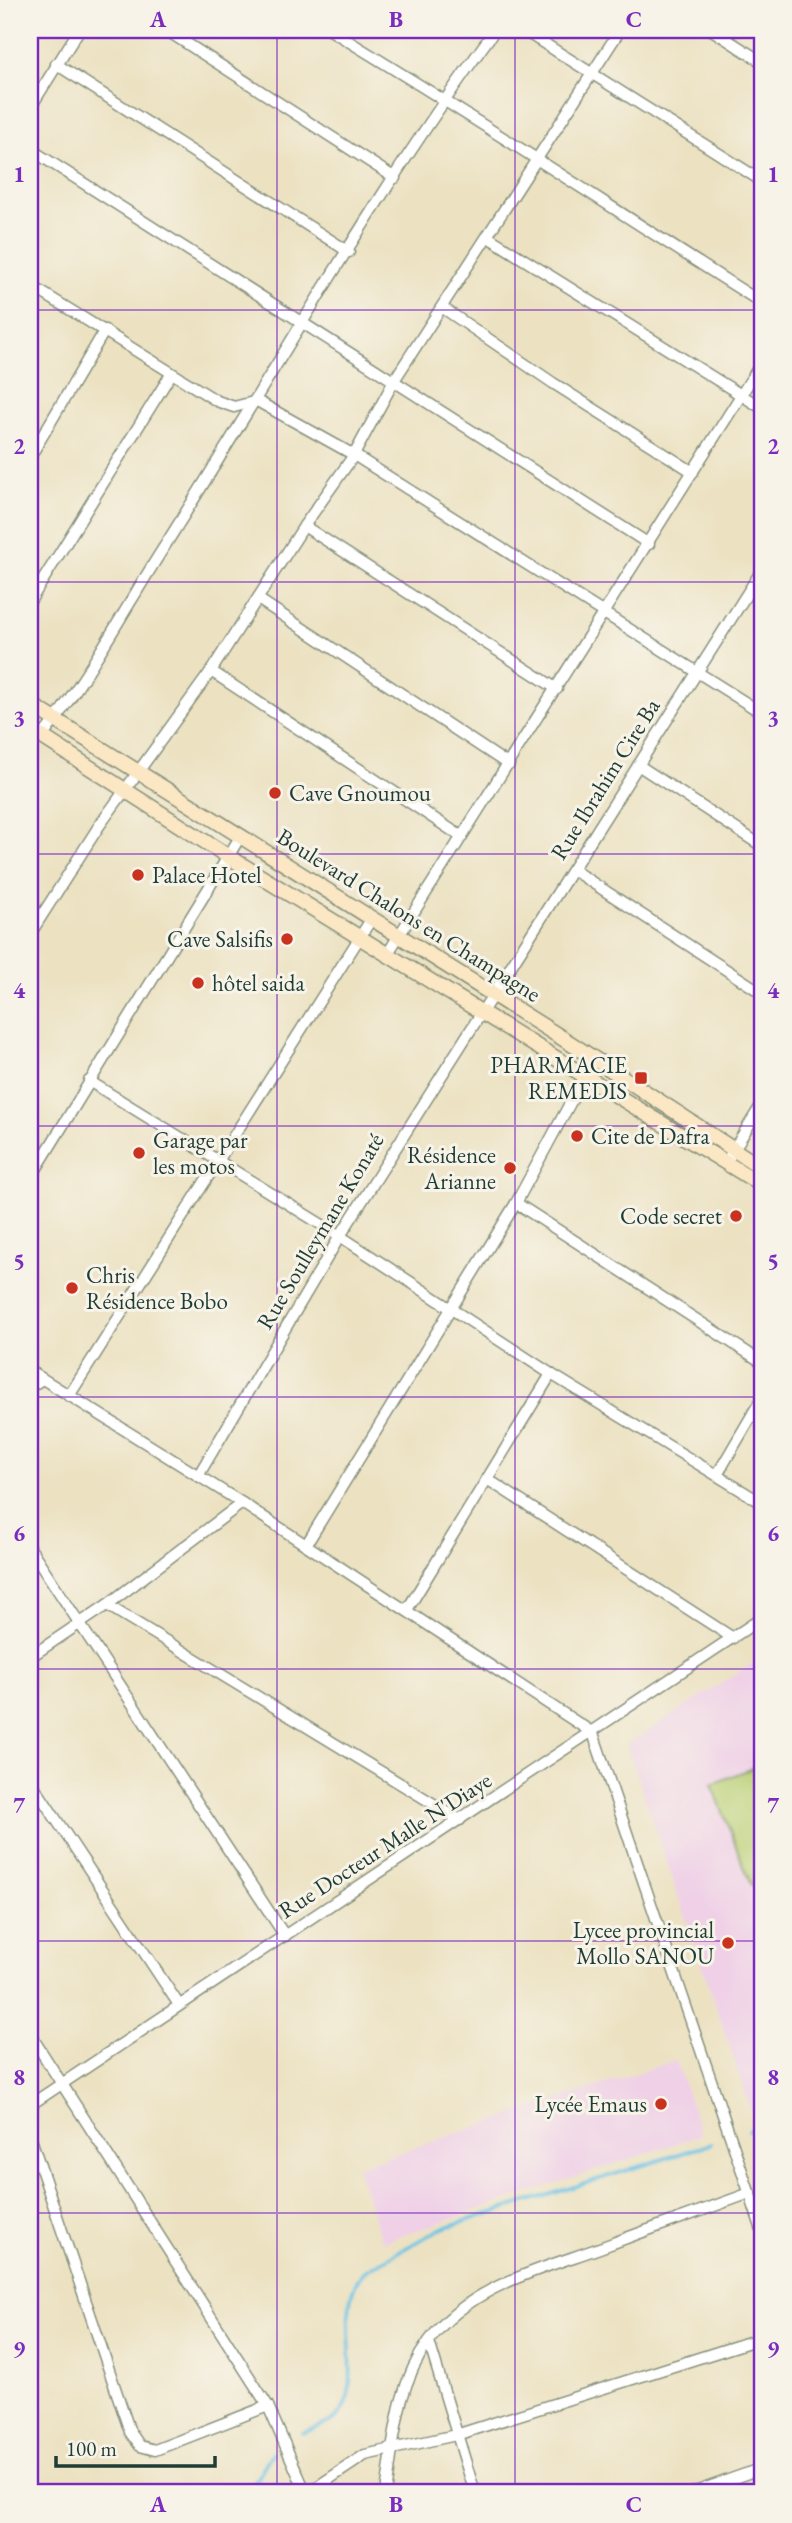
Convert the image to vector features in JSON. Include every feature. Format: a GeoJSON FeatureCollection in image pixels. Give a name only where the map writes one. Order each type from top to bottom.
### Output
{"type":"FeatureCollection","features":[{"type":"Feature","properties":{"kind":"main road","name":"Boulevard Chalons en Champagne"},"geometry":{"type":"LineString","coordinates":[[30,704],[594,1059],[730,1156],[762,1185]]}},
{"type":"Feature","properties":{"kind":"main road","name":"Boulevard Chalons en Champagne"},"geometry":{"type":"LineString","coordinates":[[36,733],[229,857],[584,1076],[730,1156],[762,1168]]}},
{"type":"Feature","properties":{"kind":"street"},"geometry":{"type":"LineString","coordinates":[[30,108],[79,30]]}},
{"type":"Feature","properties":{"kind":"street"},"geometry":{"type":"LineString","coordinates":[[166,30],[395,178]]}},
{"type":"Feature","properties":{"kind":"street"},"geometry":{"type":"LineString","coordinates":[[331,30],[444,99],[535,160],[762,303]]}},
{"type":"Feature","properties":{"kind":"street"},"geometry":{"type":"LineString","coordinates":[[36,733],[56,719],[257,401],[302,320],[349,251],[444,99],[495,30]]}},
{"type":"Feature","properties":{"kind":"street"},"geometry":{"type":"LineString","coordinates":[[523,30],[762,181]]}},
{"type":"Feature","properties":{"kind":"street"},"geometry":{"type":"LineString","coordinates":[[30,934],[125,789],[211,671],[304,526],[354,455],[395,379],[620,30]]}},
{"type":"Feature","properties":{"kind":"street"},"geometry":{"type":"LineString","coordinates":[[712,30],[762,62]]}},
{"type":"Feature","properties":{"kind":"street"},"geometry":{"type":"LineString","coordinates":[[56,64],[349,251]]}},
{"type":"Feature","properties":{"kind":"street"},"geometry":{"type":"LineString","coordinates":[[30,149],[395,379],[516,461],[649,544]]}},
{"type":"Feature","properties":{"kind":"street"},"geometry":{"type":"LineString","coordinates":[[488,237],[762,408]]}},
{"type":"Feature","properties":{"kind":"street"},"geometry":{"type":"LineString","coordinates":[[30,285],[217,401],[234,407],[257,401],[354,455],[487,542],[762,713]]}},
{"type":"Feature","properties":{"kind":"street"},"geometry":{"type":"LineString","coordinates":[[443,308],[693,472]]}},
{"type":"Feature","properties":{"kind":"street"},"geometry":{"type":"LineString","coordinates":[[30,457],[105,330]]}},
{"type":"Feature","properties":{"kind":"street"},"geometry":{"type":"LineString","coordinates":[[388,953],[606,614],[762,362]]}},
{"type":"Feature","properties":{"kind":"street"},"geometry":{"type":"LineString","coordinates":[[30,601],[172,374]]}},
{"type":"Feature","properties":{"kind":"street"},"geometry":{"type":"LineString","coordinates":[[304,526],[557,689]]}},
{"type":"Feature","properties":{"kind":"street","name":"Rue Ibrahim Cire Ba"},"geometry":{"type":"LineString","coordinates":[[482,1011],[762,570]]}},
{"type":"Feature","properties":{"kind":"street"},"geometry":{"type":"LineString","coordinates":[[750,589],[762,597]]}},
{"type":"Feature","properties":{"kind":"street"},"geometry":{"type":"LineString","coordinates":[[258,599],[509,765]]}},
{"type":"Feature","properties":{"kind":"street"},"geometry":{"type":"LineString","coordinates":[[211,671],[462,837]]}},
{"type":"Feature","properties":{"kind":"street"},"geometry":{"type":"LineString","coordinates":[[638,765],[762,846]]}},
{"type":"Feature","properties":{"kind":"street"},"geometry":{"type":"LineString","coordinates":[[30,1179],[240,837]]}},
{"type":"Feature","properties":{"kind":"street"},"geometry":{"type":"LineString","coordinates":[[573,870],[762,993]]}},
{"type":"Feature","properties":{"kind":"street"},"geometry":{"type":"LineString","coordinates":[[69,1396],[372,918]]}},
{"type":"Feature","properties":{"kind":"street","name":"Rue Soulleymane Konaté"},"geometry":{"type":"LineString","coordinates":[[198,1476],[340,1236],[482,1011]]}},
{"type":"Feature","properties":{"kind":"street"},"geometry":{"type":"LineString","coordinates":[[306,1545],[516,1203],[594,1059]]}},
{"type":"Feature","properties":{"kind":"street"},"geometry":{"type":"LineString","coordinates":[[89,1081],[340,1236],[551,1374],[762,1503]]}},
{"type":"Feature","properties":{"kind":"street"},"geometry":{"type":"LineString","coordinates":[[730,1156],[762,1104]]}},
{"type":"Feature","properties":{"kind":"street"},"geometry":{"type":"LineString","coordinates":[[516,1203],[762,1362]]}},
{"type":"Feature","properties":{"kind":"street"},"geometry":{"type":"LineString","coordinates":[[30,1371],[242,1503],[593,1733],[762,2230]]}},
{"type":"Feature","properties":{"kind":"street"},"geometry":{"type":"LineString","coordinates":[[407,1611],[551,1374]]}},
{"type":"Feature","properties":{"kind":"street"},"geometry":{"type":"LineString","coordinates":[[30,1388],[42,1379]]}},
{"type":"Feature","properties":{"kind":"street"},"geometry":{"type":"LineString","coordinates":[[717,1475],[762,1398]]}},
{"type":"Feature","properties":{"kind":"street"},"geometry":{"type":"LineString","coordinates":[[486,1479],[733,1637]]}},
{"type":"Feature","properties":{"kind":"street"},"geometry":{"type":"LineString","coordinates":[[30,1657],[107,1605],[242,1503]]}},
{"type":"Feature","properties":{"kind":"street"},"geometry":{"type":"LineString","coordinates":[[30,1548],[285,1936]]}},
{"type":"Feature","properties":{"kind":"street"},"geometry":{"type":"LineString","coordinates":[[107,1605],[460,1820]]}},
{"type":"Feature","properties":{"kind":"street","name":"Rue Docteur Malle N'Diaye"},"geometry":{"type":"LineString","coordinates":[[30,2105],[593,1733],[762,1618]]}},
{"type":"Feature","properties":{"kind":"street"},"geometry":{"type":"LineString","coordinates":[[30,1780],[178,2006]]}},
{"type":"Feature","properties":{"kind":"street"},"geometry":{"type":"LineString","coordinates":[[30,2034],[268,2406],[307,2493],[365,2455],[456,2435],[762,2338]]}},
{"type":"Feature","properties":{"kind":"street"},"geometry":{"type":"LineString","coordinates":[[30,2136],[130,2432],[140,2446],[155,2449],[268,2406]]}},
{"type":"Feature","properties":{"kind":"street"},"geometry":{"type":"LineString","coordinates":[[386,2493],[396,2413],[408,2382],[429,2342],[453,2316],[494,2287],[750,2193]]}},
{"type":"Feature","properties":{"kind":"street"},"geometry":{"type":"LineString","coordinates":[[429,2342],[475,2493]]}},
{"type":"Feature","properties":{"kind":"street"},"geometry":{"type":"LineString","coordinates":[[692,2493],[762,2468]]}},
{"type":"Feature","properties":{"kind":"shaded area","name":"Lycee provincial Mollo SANOU"},"geometry":{"type":"Polygon","coordinates":[[[762,1657],[762,2142],[627,1745],[762,1657]]]}},
{"type":"Feature","properties":{"kind":"shaded area"},"geometry":{"type":"Polygon","coordinates":[[[676,2060],[701,2135],[382,2242],[357,2167],[676,2060]]]}},
{"type":"Feature","properties":{"kind":"green space"},"geometry":{"type":"Polygon","coordinates":[[[762,1764],[762,1881],[751,1885],[712,1784],[762,1764]]]}},
{"type":"Feature","properties":{"kind":"waterway"},"geometry":{"type":"LineString","coordinates":[[749,2131],[756,2127]]}},
{"type":"Feature","properties":{"kind":"waterway"},"geometry":{"type":"LineString","coordinates":[[302,2433],[333,2420],[346,2402],[351,2364],[350,2302],[355,2284],[366,2270],[440,2229],[711,2144]]}},
{"type":"Feature","properties":{"kind":"waterway"},"geometry":{"type":"LineString","coordinates":[[248,2493],[272,2453]]}},
{"type":"Feature","properties":{"kind":"place","name":"Cave Gnoumou"},"geometry":{"type":"Point","coordinates":[275,793]}},
{"type":"Feature","properties":{"kind":"place","name":"Palace Hotel"},"geometry":{"type":"Point","coordinates":[138,875]}},
{"type":"Feature","properties":{"kind":"place","name":"Cave Salsifis"},"geometry":{"type":"Point","coordinates":[287,939]}},
{"type":"Feature","properties":{"kind":"place","name":"hôtel saida"},"geometry":{"type":"Point","coordinates":[198,983]}},
{"type":"Feature","properties":{"kind":"place","name":"PHARMACIE REMEDIS"},"geometry":{"type":"Point","coordinates":[641,1078]}},
{"type":"Feature","properties":{"kind":"place","name":"Cite de Dafra"},"geometry":{"type":"Point","coordinates":[577,1136]}},
{"type":"Feature","properties":{"kind":"place","name":"Garage par les motos"},"geometry":{"type":"Point","coordinates":[139,1153]}},
{"type":"Feature","properties":{"kind":"place","name":"Résidence Arianne"},"geometry":{"type":"Point","coordinates":[510,1168]}},
{"type":"Feature","properties":{"kind":"place","name":"Code secret"},"geometry":{"type":"Point","coordinates":[736,1216]}},
{"type":"Feature","properties":{"kind":"place","name":"Chris Résidence Bobo"},"geometry":{"type":"Point","coordinates":[72,1288]}},
{"type":"Feature","properties":{"kind":"place","name":"Lycee provincial Mollo SANOU"},"geometry":{"type":"Point","coordinates":[728,1943]}},
{"type":"Feature","properties":{"kind":"place","name":"Lycée Emaus"},"geometry":{"type":"Point","coordinates":[661,2104]}}]}
